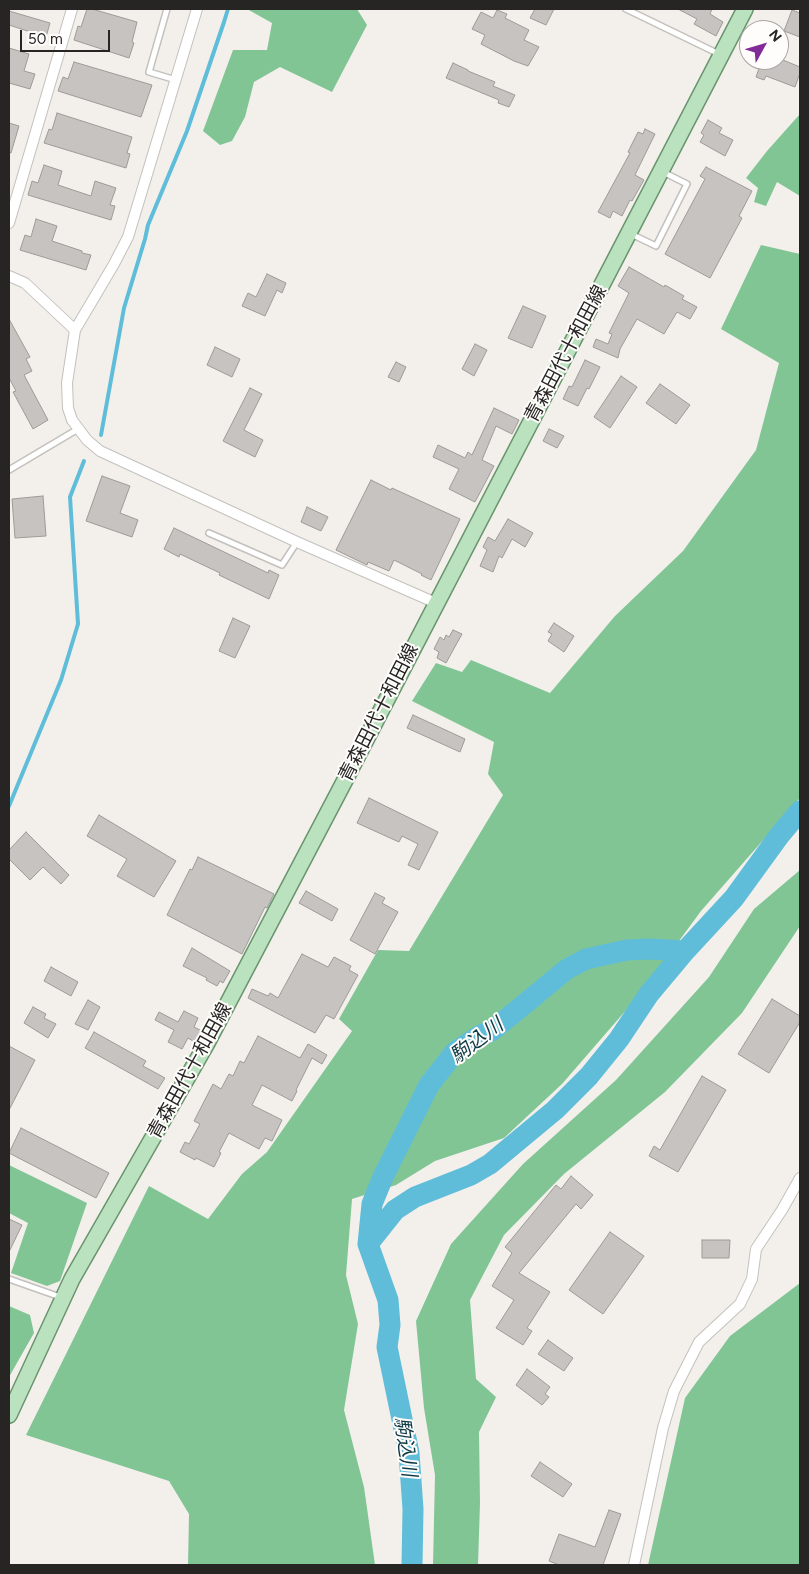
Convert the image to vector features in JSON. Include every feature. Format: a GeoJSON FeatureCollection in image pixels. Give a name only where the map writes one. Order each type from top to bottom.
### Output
{"type":"FeatureCollection","features":[{"type":"Feature","properties":{"kind":"main road","name":"青森田代十和田線"},"geometry":{"type":"LineString","coordinates":[[9,1415],[72,1279],[207,1043],[745,9]]}},
{"type":"Feature","properties":{"kind":"street"},"geometry":{"type":"LineString","coordinates":[[9,223],[72,9]]}},
{"type":"Feature","properties":{"kind":"street"},"geometry":{"type":"LineString","coordinates":[[197,9],[128,237],[75,330],[67,383],[68,408],[72,420],[87,440],[100,451],[297,542],[436,603]]}},
{"type":"Feature","properties":{"kind":"street"},"geometry":{"type":"LineString","coordinates":[[9,276],[25,283],[75,330]]}},
{"type":"Feature","properties":{"kind":"street"},"geometry":{"type":"LineString","coordinates":[[634,1565],[662,1428],[674,1391],[700,1342],[740,1304],[752,1279],[756,1249],[782,1210],[800,1178]]}},
{"type":"Feature","properties":{"kind":"lane"},"geometry":{"type":"LineString","coordinates":[[167,9],[150,72],[176,80]]}},
{"type":"Feature","properties":{"kind":"lane"},"geometry":{"type":"LineString","coordinates":[[626,9],[721,55]]}},
{"type":"Feature","properties":{"kind":"lane"},"geometry":{"type":"LineString","coordinates":[[629,233],[656,246],[687,184],[661,171]]}},
{"type":"Feature","properties":{"kind":"lane"},"geometry":{"type":"LineString","coordinates":[[9,470],[78,429]]}},
{"type":"Feature","properties":{"kind":"lane"},"geometry":{"type":"LineString","coordinates":[[209,533],[282,565],[297,542]]}},
{"type":"Feature","properties":{"kind":"lane"},"geometry":{"type":"LineString","coordinates":[[9,1279],[64,1298]]}},
{"type":"Feature","properties":{"kind":"green space"},"geometry":{"type":"Polygon","coordinates":[[[247,9],[357,9],[367,25],[332,92],[280,67],[254,82],[245,117],[232,141],[220,145],[203,131],[233,50],[267,50],[272,23],[247,9]]]}},
{"type":"Feature","properties":{"kind":"green space"},"geometry":{"type":"Polygon","coordinates":[[[800,114],[800,196],[777,182],[766,206],[754,202],[758,188],[746,178],[800,114]]]}},
{"type":"Feature","properties":{"kind":"green space"},"geometry":{"type":"Polygon","coordinates":[[[761,245],[800,254],[800,798],[701,911],[640,994],[562,1084],[504,1138],[435,1161],[396,1185],[352,1199],[346,1275],[358,1324],[344,1410],[364,1487],[375,1565],[188,1565],[189,1514],[169,1481],[26,1435],[149,1186],[208,1219],[242,1174],[267,1152],[352,1031],[339,1019],[378,950],[409,951],[503,795],[488,774],[494,742],[412,701],[436,663],[462,672],[471,660],[550,693],[615,616],[683,551],[756,450],[779,363],[721,329],[761,245]]]}},
{"type":"Feature","properties":{"kind":"green space"},"geometry":{"type":"Polygon","coordinates":[[[800,870],[800,926],[742,1013],[665,1092],[564,1174],[504,1235],[470,1300],[476,1379],[496,1397],[479,1432],[480,1503],[478,1565],[433,1565],[435,1475],[424,1408],[416,1321],[451,1244],[523,1164],[616,1080],[709,977],[754,909],[800,870]]]}},
{"type":"Feature","properties":{"kind":"green space"},"geometry":{"type":"Polygon","coordinates":[[[9,1165],[87,1203],[60,1281],[47,1286],[11,1273],[28,1223],[9,1213],[9,1165]]]}},
{"type":"Feature","properties":{"kind":"green space"},"geometry":{"type":"Polygon","coordinates":[[[800,1283],[800,1565],[648,1565],[685,1398],[730,1336],[800,1283]]]}},
{"type":"Feature","properties":{"kind":"green space"},"geometry":{"type":"Polygon","coordinates":[[[9,1306],[30,1315],[34,1333],[9,1377],[9,1306]]]}},
{"type":"Feature","properties":{"kind":"building"},"geometry":{"type":"Polygon","coordinates":[[[87,9],[137,22],[132,42],[134,43],[129,58],[74,40],[78,26],[81,27],[87,9]]]}},
{"type":"Feature","properties":{"kind":"building"},"geometry":{"type":"Polygon","coordinates":[[[535,9],[554,9],[546,25],[530,18],[535,9]]]}},
{"type":"Feature","properties":{"kind":"building"},"geometry":{"type":"Polygon","coordinates":[[[678,9],[712,9],[710,14],[723,22],[716,36],[694,24],[697,19],[678,9]]]}},
{"type":"Feature","properties":{"kind":"building"},"geometry":{"type":"Polygon","coordinates":[[[497,10],[507,14],[505,18],[529,30],[524,40],[539,47],[528,66],[481,44],[485,35],[472,29],[481,12],[493,18],[497,10]]]}},
{"type":"Feature","properties":{"kind":"building"},"geometry":{"type":"Polygon","coordinates":[[[792,10],[800,13],[800,37],[789,33],[788,20],[792,10]]]}},
{"type":"Feature","properties":{"kind":"building"},"geometry":{"type":"Polygon","coordinates":[[[9,11],[50,23],[46,37],[9,25],[9,11]]]}},
{"type":"Feature","properties":{"kind":"building"},"geometry":{"type":"Polygon","coordinates":[[[9,48],[29,54],[24,71],[35,74],[30,89],[9,83],[9,48]]]}},
{"type":"Feature","properties":{"kind":"building"},"geometry":{"type":"Polygon","coordinates":[[[74,62],[152,85],[141,117],[58,91],[63,77],[68,79],[74,62]]]}},
{"type":"Feature","properties":{"kind":"building"},"geometry":{"type":"Polygon","coordinates":[[[789,62],[800,67],[795,87],[766,76],[764,80],[756,77],[758,70],[789,70],[789,62]]]}},
{"type":"Feature","properties":{"kind":"building"},"geometry":{"type":"Polygon","coordinates":[[[453,63],[495,82],[493,86],[515,95],[509,107],[498,103],[499,100],[446,78],[453,63]]]}},
{"type":"Feature","properties":{"kind":"building"},"geometry":{"type":"Polygon","coordinates":[[[57,113],[132,137],[127,153],[130,154],[126,168],[44,143],[49,129],[52,130],[57,113]]]}},
{"type":"Feature","properties":{"kind":"building"},"geometry":{"type":"Polygon","coordinates":[[[708,120],[722,128],[719,133],[733,140],[725,156],[700,142],[704,135],[701,133],[708,120]]]}},
{"type":"Feature","properties":{"kind":"building"},"geometry":{"type":"Polygon","coordinates":[[[9,123],[19,126],[11,153],[9,153],[9,123]]]}},
{"type":"Feature","properties":{"kind":"building"},"geometry":{"type":"Polygon","coordinates":[[[645,129],[655,134],[635,175],[644,180],[632,201],[630,200],[622,216],[613,211],[610,218],[598,212],[630,153],[628,152],[638,132],[643,134],[645,129]]]}},
{"type":"Feature","properties":{"kind":"building"},"geometry":{"type":"Polygon","coordinates":[[[44,165],[62,171],[58,185],[91,196],[95,181],[116,188],[110,205],[115,206],[111,220],[28,195],[32,181],[38,183],[44,165]]]}},
{"type":"Feature","properties":{"kind":"building"},"geometry":{"type":"Polygon","coordinates":[[[706,167],[752,191],[739,216],[742,218],[710,278],[665,254],[705,179],[700,176],[706,167]]]}},
{"type":"Feature","properties":{"kind":"building"},"geometry":{"type":"Polygon","coordinates":[[[36,219],[57,226],[52,241],[91,255],[86,270],[20,250],[25,235],[31,237],[36,219]]]}},
{"type":"Feature","properties":{"kind":"building"},"geometry":{"type":"Polygon","coordinates":[[[629,267],[684,296],[682,299],[697,307],[690,319],[677,312],[664,334],[637,319],[620,349],[618,358],[593,347],[596,339],[608,344],[612,334],[609,333],[629,293],[618,286],[629,267]]]}},
{"type":"Feature","properties":{"kind":"building"},"geometry":{"type":"Polygon","coordinates":[[[267,274],[286,283],[282,293],[277,290],[265,316],[242,306],[248,293],[256,297],[267,274]]]}},
{"type":"Feature","properties":{"kind":"building"},"geometry":{"type":"Polygon","coordinates":[[[523,306],[546,316],[532,348],[508,338],[523,306]]]}},
{"type":"Feature","properties":{"kind":"building"},"geometry":{"type":"Polygon","coordinates":[[[9,319],[30,357],[26,359],[32,371],[24,375],[48,420],[33,429],[13,392],[16,391],[9,378],[9,319]]]}},
{"type":"Feature","properties":{"kind":"building"},"geometry":{"type":"Polygon","coordinates":[[[475,344],[487,350],[474,376],[462,369],[475,344]]]}},
{"type":"Feature","properties":{"kind":"building"},"geometry":{"type":"Polygon","coordinates":[[[215,347],[240,359],[232,377],[207,365],[215,347]]]}},
{"type":"Feature","properties":{"kind":"building"},"geometry":{"type":"Polygon","coordinates":[[[585,360],[600,367],[578,406],[563,399],[569,386],[572,387],[585,360]]]}},
{"type":"Feature","properties":{"kind":"building"},"geometry":{"type":"Polygon","coordinates":[[[396,362],[406,367],[399,382],[388,377],[396,362]]]}},
{"type":"Feature","properties":{"kind":"building"},"geometry":{"type":"Polygon","coordinates":[[[621,376],[637,387],[610,428],[594,417],[621,376]]]}},
{"type":"Feature","properties":{"kind":"building"},"geometry":{"type":"Polygon","coordinates":[[[660,384],[690,405],[676,424],[646,403],[660,384]]]}},
{"type":"Feature","properties":{"kind":"building"},"geometry":{"type":"Polygon","coordinates":[[[250,388],[262,394],[244,430],[263,440],[255,457],[223,441],[250,388]]]}},
{"type":"Feature","properties":{"kind":"building"},"geometry":{"type":"Polygon","coordinates":[[[494,408],[519,420],[512,434],[496,426],[482,460],[494,466],[475,502],[449,489],[459,469],[433,457],[438,445],[465,458],[468,452],[472,455],[494,408]]]}},
{"type":"Feature","properties":{"kind":"building"},"geometry":{"type":"Polygon","coordinates":[[[549,429],[564,436],[557,448],[543,441],[549,429]]]}},
{"type":"Feature","properties":{"kind":"building"},"geometry":{"type":"Polygon","coordinates":[[[102,476],[130,486],[120,513],[138,520],[132,537],[86,521],[102,476]]]}},
{"type":"Feature","properties":{"kind":"building"},"geometry":{"type":"Polygon","coordinates":[[[371,480],[460,519],[431,580],[394,560],[389,571],[368,562],[367,565],[336,550],[371,480]]]}},
{"type":"Feature","properties":{"kind":"building"},"geometry":{"type":"Polygon","coordinates":[[[43,496],[46,536],[15,538],[12,499],[43,496]]]}},
{"type":"Feature","properties":{"kind":"building"},"geometry":{"type":"Polygon","coordinates":[[[307,507],[328,517],[321,531],[301,522],[307,507]]]}},
{"type":"Feature","properties":{"kind":"building"},"geometry":{"type":"Polygon","coordinates":[[[508,519],[533,533],[525,547],[512,539],[502,558],[499,556],[493,572],[480,566],[487,550],[483,547],[488,537],[495,541],[508,519]]]}},
{"type":"Feature","properties":{"kind":"building"},"geometry":{"type":"Polygon","coordinates":[[[174,528],[268,573],[269,570],[279,575],[269,599],[219,575],[220,573],[180,554],[179,557],[164,549],[174,528]]]}},
{"type":"Feature","properties":{"kind":"building"},"geometry":{"type":"Polygon","coordinates":[[[233,618],[250,626],[235,658],[219,651],[233,618]]]}},
{"type":"Feature","properties":{"kind":"building"},"geometry":{"type":"Polygon","coordinates":[[[554,623],[574,636],[564,652],[548,641],[552,634],[548,632],[554,623]]]}},
{"type":"Feature","properties":{"kind":"building"},"geometry":{"type":"Polygon","coordinates":[[[453,630],[462,634],[446,663],[437,658],[439,652],[434,649],[440,637],[444,640],[446,635],[449,637],[453,630]]]}},
{"type":"Feature","properties":{"kind":"building"},"geometry":{"type":"Polygon","coordinates":[[[413,715],[465,739],[460,752],[407,728],[413,715]]]}},
{"type":"Feature","properties":{"kind":"building"},"geometry":{"type":"Polygon","coordinates":[[[369,798],[438,832],[419,870],[408,865],[418,844],[402,836],[399,842],[357,823],[369,798]]]}},
{"type":"Feature","properties":{"kind":"building"},"geometry":{"type":"Polygon","coordinates":[[[99,815],[176,861],[154,897],[117,876],[127,859],[87,836],[99,815]]]}},
{"type":"Feature","properties":{"kind":"building"},"geometry":{"type":"Polygon","coordinates":[[[26,832],[69,875],[61,884],[43,867],[30,880],[9,859],[9,850],[26,832]]]}},
{"type":"Feature","properties":{"kind":"building"},"geometry":{"type":"Polygon","coordinates":[[[198,857],[274,894],[267,908],[265,907],[242,954],[167,915],[198,857]]]}},
{"type":"Feature","properties":{"kind":"building"},"geometry":{"type":"Polygon","coordinates":[[[306,891],[338,909],[332,921],[299,903],[306,891]]]}},
{"type":"Feature","properties":{"kind":"building"},"geometry":{"type":"Polygon","coordinates":[[[375,893],[385,898],[382,903],[398,912],[375,954],[350,940],[375,893]]]}},
{"type":"Feature","properties":{"kind":"building"},"geometry":{"type":"Polygon","coordinates":[[[192,948],[230,971],[223,983],[220,981],[217,986],[206,980],[207,978],[183,966],[192,948]]]}},
{"type":"Feature","properties":{"kind":"building"},"geometry":{"type":"Polygon","coordinates":[[[302,954],[328,967],[334,957],[351,966],[349,970],[358,975],[334,1019],[326,1015],[315,1033],[248,998],[252,989],[268,996],[270,993],[278,998],[302,954]]]}},
{"type":"Feature","properties":{"kind":"building"},"geometry":{"type":"Polygon","coordinates":[[[51,967],[78,982],[71,996],[44,981],[51,967]]]}},
{"type":"Feature","properties":{"kind":"building"},"geometry":{"type":"Polygon","coordinates":[[[772,999],[800,1016],[800,1022],[769,1073],[738,1054],[772,999]]]}},
{"type":"Feature","properties":{"kind":"building"},"geometry":{"type":"Polygon","coordinates":[[[88,1000],[100,1007],[88,1030],[75,1024],[88,1000]]]}},
{"type":"Feature","properties":{"kind":"building"},"geometry":{"type":"Polygon","coordinates":[[[33,1007],[46,1014],[44,1018],[56,1024],[48,1038],[24,1023],[33,1007]]]}},
{"type":"Feature","properties":{"kind":"building"},"geometry":{"type":"Polygon","coordinates":[[[184,1011],[198,1018],[194,1027],[202,1031],[196,1043],[188,1038],[182,1049],[168,1042],[174,1030],[155,1020],[159,1012],[178,1022],[184,1011]]]}},
{"type":"Feature","properties":{"kind":"building"},"geometry":{"type":"Polygon","coordinates":[[[94,1032],[146,1061],[143,1066],[165,1078],[158,1089],[85,1048],[94,1032]]]}},
{"type":"Feature","properties":{"kind":"building"},"geometry":{"type":"Polygon","coordinates":[[[258,1036],[300,1058],[308,1044],[327,1055],[322,1064],[312,1058],[292,1101],[262,1085],[252,1105],[282,1120],[272,1141],[265,1138],[259,1149],[229,1133],[214,1167],[180,1152],[185,1142],[189,1144],[200,1124],[194,1121],[213,1084],[221,1089],[229,1074],[233,1076],[240,1061],[244,1063],[258,1036]]]}},
{"type":"Feature","properties":{"kind":"building"},"geometry":{"type":"Polygon","coordinates":[[[9,1046],[35,1060],[9,1110],[9,1046]]]}},
{"type":"Feature","properties":{"kind":"building"},"geometry":{"type":"Polygon","coordinates":[[[702,1076],[726,1090],[678,1172],[649,1156],[654,1146],[660,1150],[702,1076]]]}},
{"type":"Feature","properties":{"kind":"building"},"geometry":{"type":"Polygon","coordinates":[[[21,1128],[109,1173],[96,1198],[9,1153],[21,1128]]]}},
{"type":"Feature","properties":{"kind":"building"},"geometry":{"type":"Polygon","coordinates":[[[571,1176],[593,1195],[581,1209],[576,1204],[519,1273],[550,1292],[527,1328],[532,1331],[523,1345],[496,1328],[514,1300],[492,1286],[512,1253],[505,1247],[556,1185],[561,1189],[571,1176]]]}},
{"type":"Feature","properties":{"kind":"building"},"geometry":{"type":"Polygon","coordinates":[[[9,1219],[22,1225],[9,1252],[9,1219]]]}},
{"type":"Feature","properties":{"kind":"building"},"geometry":{"type":"Polygon","coordinates":[[[610,1232],[644,1256],[603,1314],[569,1290],[610,1232]]]}},
{"type":"Feature","properties":{"kind":"building"},"geometry":{"type":"Polygon","coordinates":[[[702,1240],[730,1240],[729,1258],[702,1258],[702,1240]]]}},
{"type":"Feature","properties":{"kind":"building"},"geometry":{"type":"Polygon","coordinates":[[[548,1340],[573,1358],[564,1371],[538,1354],[548,1340]]]}},
{"type":"Feature","properties":{"kind":"building"},"geometry":{"type":"Polygon","coordinates":[[[527,1369],[550,1387],[545,1394],[549,1397],[542,1405],[516,1385],[527,1369]]]}},
{"type":"Feature","properties":{"kind":"building"},"geometry":{"type":"Polygon","coordinates":[[[540,1462],[572,1484],[563,1497],[531,1476],[540,1462]]]}},
{"type":"Feature","properties":{"kind":"building"},"geometry":{"type":"Polygon","coordinates":[[[609,1510],[621,1514],[603,1565],[559,1565],[549,1561],[559,1534],[595,1547],[609,1510]]]}},
{"type":"Feature","properties":{"kind":"waterway"},"geometry":{"type":"LineString","coordinates":[[101,435],[124,308],[148,225],[187,131],[228,9]]}},
{"type":"Feature","properties":{"kind":"waterway"},"geometry":{"type":"LineString","coordinates":[[9,806],[61,680],[78,624],[70,497],[84,461]]}},
{"type":"Feature","properties":{"kind":"waterway","name":"駒込川"},"geometry":{"type":"LineString","coordinates":[[368,1244],[395,1210],[415,1197],[471,1175],[490,1164],[555,1110],[589,1076],[619,1039],[649,994],[685,951],[734,898],[779,836],[800,811]]}},
{"type":"Feature","properties":{"kind":"waterway","name":"駒込川"},"geometry":{"type":"LineString","coordinates":[[412,1565],[413,1509],[409,1453],[387,1347],[390,1325],[388,1300],[368,1244],[372,1204],[383,1177],[429,1085],[455,1052],[479,1036],[493,1030],[567,969],[586,959],[627,950],[685,951]]}}]}
